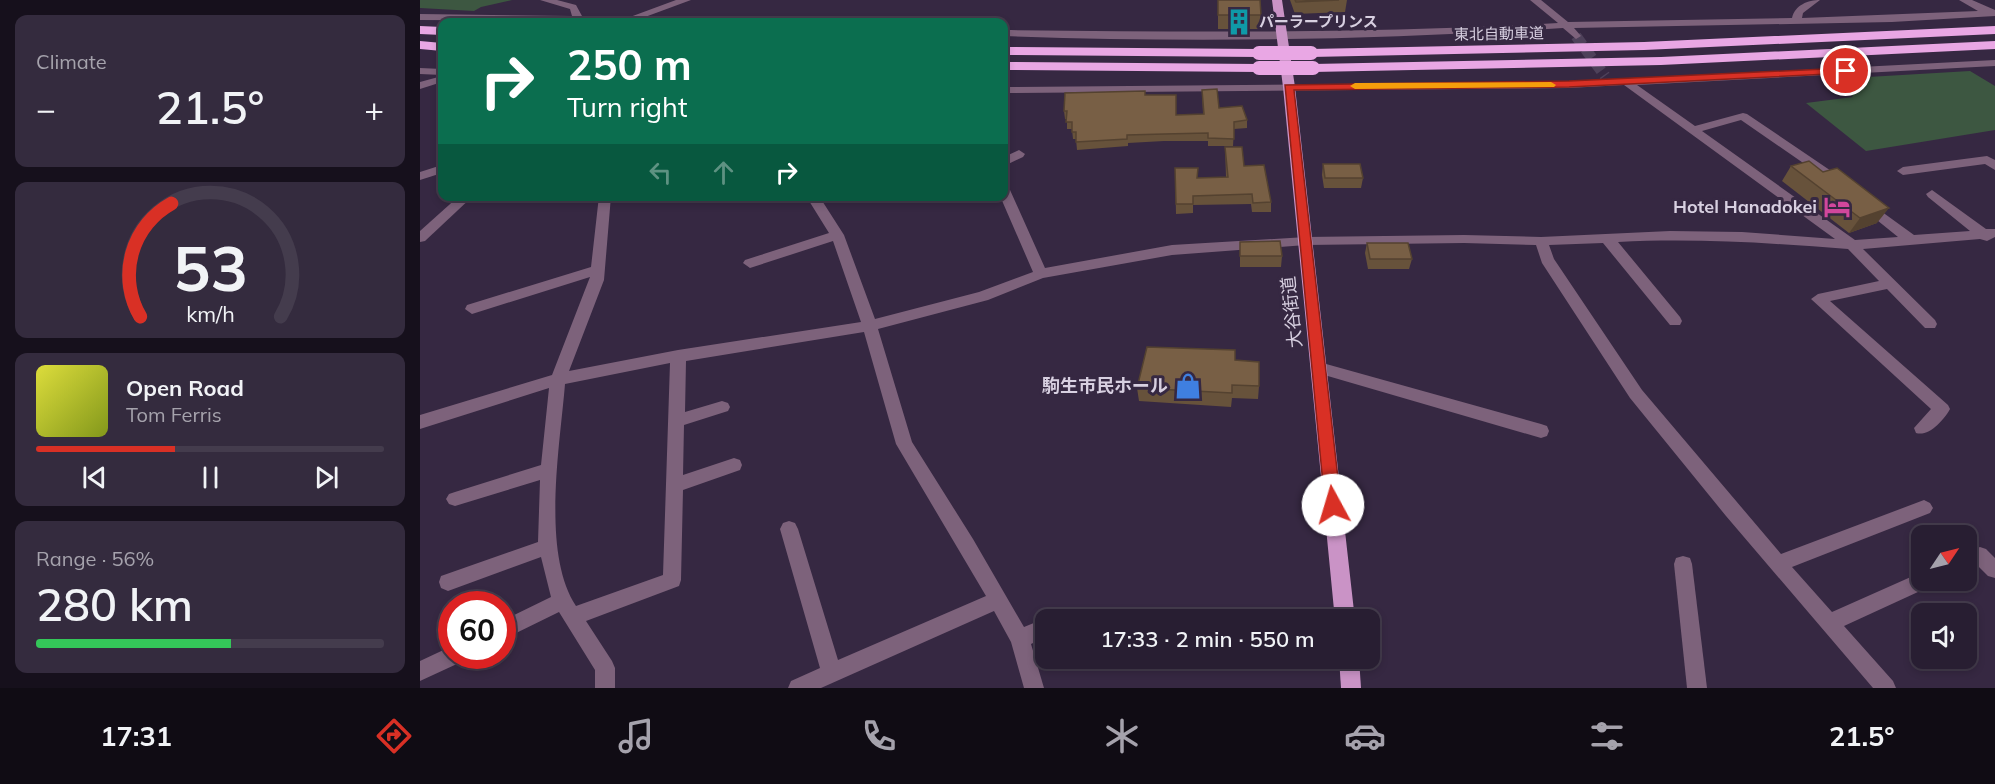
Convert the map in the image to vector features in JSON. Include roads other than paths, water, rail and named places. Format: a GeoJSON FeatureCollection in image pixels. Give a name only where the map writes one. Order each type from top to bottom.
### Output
{"type":"FeatureCollection","features":[{"type":"Feature","properties":{"kind":"highway"},"geometry":{"type":"LineString","coordinates":[[420,30],[438,31]]}},
{"type":"Feature","properties":{"kind":"highway","name":"東北自動車道"},"geometry":{"type":"LineString","coordinates":[[1008,51],[1311,53],[1644,46],[1995,30]]}},
{"type":"Feature","properties":{"kind":"highway"},"geometry":{"type":"LineString","coordinates":[[420,45],[438,47]]}},
{"type":"Feature","properties":{"kind":"highway","name":"東北自動車道"},"geometry":{"type":"LineString","coordinates":[[1008,66],[1313,68],[1661,61],[1995,45]]}},
{"type":"Feature","properties":{"kind":"main road","name":"大谷街道"},"geometry":{"type":"LineString","coordinates":[[1277,0],[1306,241],[1344,609]]}},
{"type":"Feature","properties":{"kind":"main road"},"geometry":{"type":"LineString","coordinates":[[1349,669],[1351,688]]}},
{"type":"Feature","properties":{"kind":"street"},"geometry":{"type":"LineString","coordinates":[[545,0],[573,7],[578,14],[576,18]]}},
{"type":"Feature","properties":{"kind":"street"},"geometry":{"type":"LineString","coordinates":[[630,18],[686,0]]}},
{"type":"Feature","properties":{"kind":"street"},"geometry":{"type":"LineString","coordinates":[[1535,0],[1567,25],[1576,36]]}},
{"type":"Feature","properties":{"kind":"street"},"geometry":{"type":"LineString","coordinates":[[1796,21],[1798,12],[1815,0]]}},
{"type":"Feature","properties":{"kind":"street"},"geometry":{"type":"LineString","coordinates":[[1964,0],[1993,14]]}},
{"type":"Feature","properties":{"kind":"street"},"geometry":{"type":"LineString","coordinates":[[1008,33],[1282,35],[1470,32],[1567,25],[1796,21],[1993,14]]}},
{"type":"Feature","properties":{"kind":"street"},"geometry":{"type":"LineString","coordinates":[[420,17],[498,18]]}},
{"type":"Feature","properties":{"kind":"street"},"geometry":{"type":"LineString","coordinates":[[1008,90],[1289,87],[1608,79],[1626,82],[1995,63]]}},
{"type":"Feature","properties":{"kind":"street"},"geometry":{"type":"LineString","coordinates":[[420,70],[438,72]]}},
{"type":"Feature","properties":{"kind":"street"},"geometry":{"type":"LineString","coordinates":[[420,86],[438,80]]}},
{"type":"Feature","properties":{"kind":"street"},"geometry":{"type":"LineString","coordinates":[[1626,82],[1852,245],[1930,324]]}},
{"type":"Feature","properties":{"kind":"street"},"geometry":{"type":"LineString","coordinates":[[1693,130],[1743,116],[1812,162],[1912,241]]}},
{"type":"Feature","properties":{"kind":"street"},"geometry":{"type":"LineString","coordinates":[[1008,160],[1019,154]]}},
{"type":"Feature","properties":{"kind":"street"},"geometry":{"type":"LineString","coordinates":[[1903,171],[1987,160],[1995,166]]}},
{"type":"Feature","properties":{"kind":"street"},"geometry":{"type":"LineString","coordinates":[[420,176],[438,170]]}},
{"type":"Feature","properties":{"kind":"street"},"geometry":{"type":"LineString","coordinates":[[1932,194],[1991,236]]}},
{"type":"Feature","properties":{"kind":"street"},"geometry":{"type":"LineString","coordinates":[[1008,199],[1041,274]]}},
{"type":"Feature","properties":{"kind":"street"},"geometry":{"type":"LineString","coordinates":[[420,238],[461,201]]}},
{"type":"Feature","properties":{"kind":"street"},"geometry":{"type":"LineString","coordinates":[[605,201],[597,280],[558,380],[549,470],[547,547],[567,609],[605,669],[605,688]]}},
{"type":"Feature","properties":{"kind":"street"},"geometry":{"type":"LineString","coordinates":[[818,201],[837,235],[870,326],[904,444],[1020,639],[1035,688]]}},
{"type":"Feature","properties":{"kind":"street"},"geometry":{"type":"LineString","coordinates":[[750,264],[837,235]]}},
{"type":"Feature","properties":{"kind":"street"},"geometry":{"type":"LineString","coordinates":[[420,422],[558,380],[678,356],[870,326],[983,296],[1041,274],[1172,250],[1306,241],[1464,239],[1541,241],[1670,235],[1742,236],[1852,245],[1991,236]]}},
{"type":"Feature","properties":{"kind":"street"},"geometry":{"type":"LineString","coordinates":[[1607,238],[1675,321]]}},
{"type":"Feature","properties":{"kind":"street"},"geometry":{"type":"LineString","coordinates":[[1541,241],[1547,260],[1636,394],[1778,564],[1886,688]]}},
{"type":"Feature","properties":{"kind":"street"},"geometry":{"type":"LineString","coordinates":[[472,309],[598,270]]}},
{"type":"Feature","properties":{"kind":"street"},"geometry":{"type":"LineString","coordinates":[[1890,284],[1818,299],[1942,410],[1922,428]]}},
{"type":"Feature","properties":{"kind":"street"},"geometry":{"type":"LineString","coordinates":[[516,626],[567,609],[672,580],[678,356]]}},
{"type":"Feature","properties":{"kind":"street"},"geometry":{"type":"LineString","coordinates":[[1319,368],[1541,431]]}},
{"type":"Feature","properties":{"kind":"street"},"geometry":{"type":"LineString","coordinates":[[676,421],[722,407]]}},
{"type":"Feature","properties":{"kind":"street"},"geometry":{"type":"LineString","coordinates":[[675,485],[734,465]]}},
{"type":"Feature","properties":{"kind":"street"},"geometry":{"type":"LineString","coordinates":[[455,499],[549,470]]}},
{"type":"Feature","properties":{"kind":"street"},"geometry":{"type":"LineString","coordinates":[[1778,564],[1924,508]]}},
{"type":"Feature","properties":{"kind":"street"},"geometry":{"type":"LineString","coordinates":[[789,529],[832,673]]}},
{"type":"Feature","properties":{"kind":"street"},"geometry":{"type":"LineString","coordinates":[[448,582],[547,547]]}},
{"type":"Feature","properties":{"kind":"street"},"geometry":{"type":"LineString","coordinates":[[1977,556],[1980,555],[1995,570]]}},
{"type":"Feature","properties":{"kind":"street"},"geometry":{"type":"LineString","coordinates":[[1683,564],[1697,688]]}},
{"type":"Feature","properties":{"kind":"street"},"geometry":{"type":"LineString","coordinates":[[1829,623],[1911,586]]}},
{"type":"Feature","properties":{"kind":"street"},"geometry":{"type":"LineString","coordinates":[[798,688],[998,600]]}},
{"type":"Feature","properties":{"kind":"street"},"geometry":{"type":"LineString","coordinates":[[1020,639],[1035,632]]}},
{"type":"Feature","properties":{"kind":"street"},"geometry":{"type":"LineString","coordinates":[[420,671],[438,663]]}},
{"type":"Feature","properties":{"kind":"tunnel"},"geometry":{"type":"LineString","coordinates":[[1576,36],[1605,76]]}},
{"type":"Feature","properties":{"kind":"place","name":"パーラープリンス"},"geometry":{"type":"Point","coordinates":[1239,22]}},
{"type":"Feature","properties":{"kind":"place","name":"Hotel Hanadokei"},"geometry":{"type":"Point","coordinates":[1837,207]}},
{"type":"Feature","properties":{"kind":"place","name":"駒生市民ホール"},"geometry":{"type":"Point","coordinates":[1188,386]}}]}
